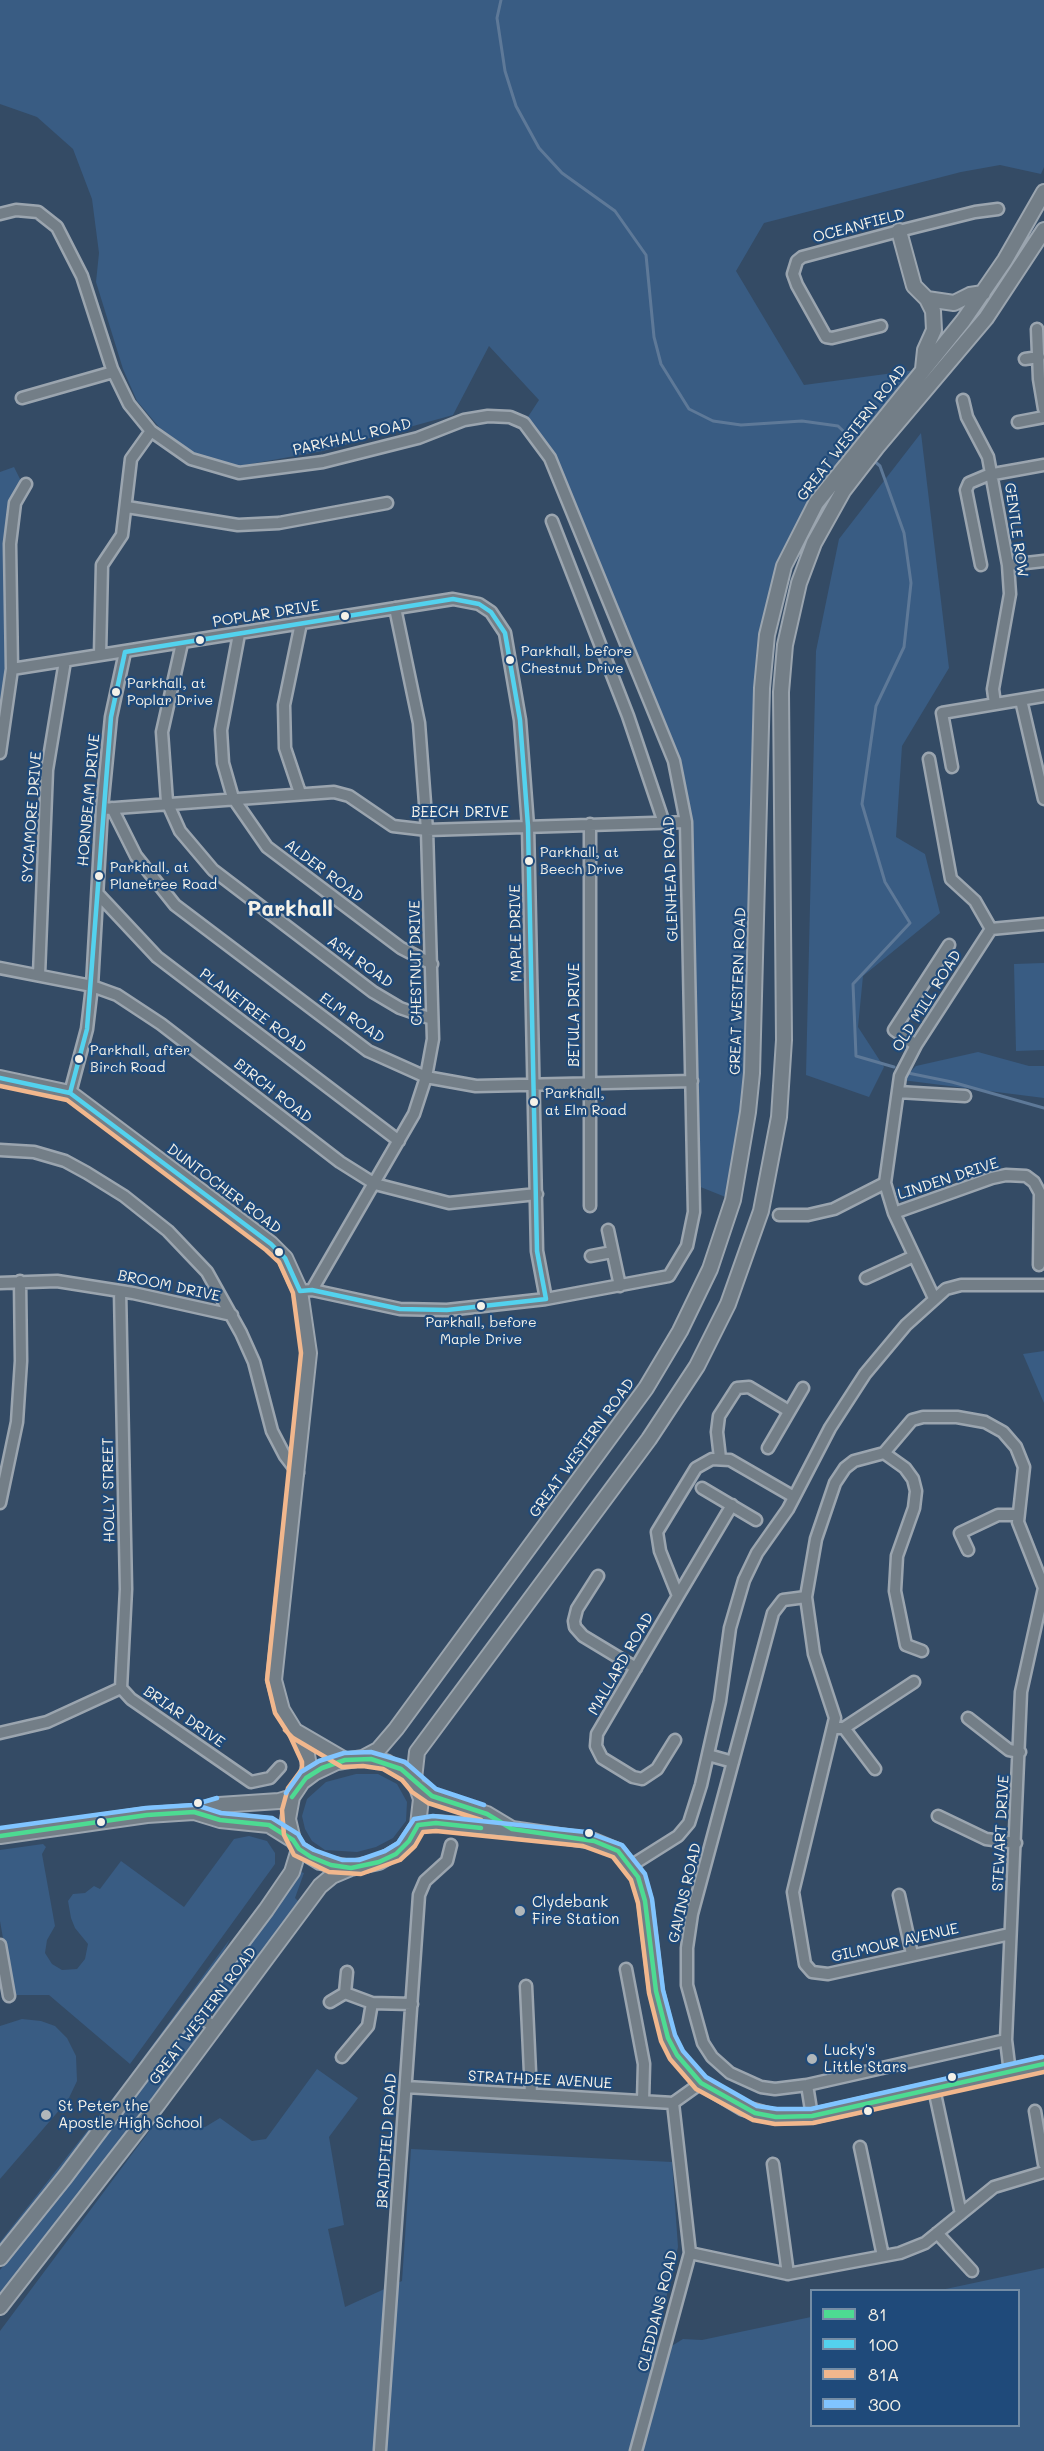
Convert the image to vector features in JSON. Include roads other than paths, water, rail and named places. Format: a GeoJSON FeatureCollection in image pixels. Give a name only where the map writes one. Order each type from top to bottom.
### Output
{"type":"FeatureCollection","features":[{"type":"Feature","properties":{"kind":"main road","name":"GREAT WESTERN ROAD"},"geometry":{"type":"LineString","coordinates":[[880,434],[923,369],[983,293],[1044,192]]}},
{"type":"Feature","properties":{"kind":"main road","name":"GREAT WESTERN ROAD"},"geometry":{"type":"LineString","coordinates":[[363,1758],[378,1750],[395,1732],[646,1388],[680,1331],[710,1269],[733,1200],[744,1145],[752,1073],[762,688],[767,635],[777,590],[792,546],[816,503],[854,465],[986,318],[1044,230]]}},
{"type":"Feature","properties":{"kind":"main road"},"geometry":{"type":"LineString","coordinates":[[899,231],[914,286],[927,299],[934,321],[925,350],[923,369]]}},
{"type":"Feature","properties":{"kind":"main road"},"geometry":{"type":"LineString","coordinates":[[1024,263],[1044,247]]}},
{"type":"Feature","properties":{"kind":"main road"},"geometry":{"type":"LineString","coordinates":[[927,299],[954,303],[970,295],[983,293]]}},
{"type":"Feature","properties":{"kind":"main road","name":"GREAT WESTERN ROAD"},"geometry":{"type":"LineString","coordinates":[[415,1782],[417,1752],[675,1400],[718,1325],[747,1258],[769,1178],[782,1078],[781,692],[785,645],[796,593],[810,552],[854,465]]}},
{"type":"Feature","properties":{"kind":"main road","name":"DUNTOCHER ROAD"},"geometry":{"type":"LineString","coordinates":[[0,1078],[70,1093],[271,1244],[285,1258],[306,1290],[309,1353],[298,1473],[274,1680],[282,1710],[297,1732],[309,1760],[306,1778]]}},
{"type":"Feature","properties":{"kind":"main road","name":"DUNTOCHER ROAD"},"geometry":{"type":"LineString","coordinates":[[297,1732],[345,1760]]}},
{"type":"Feature","properties":{"kind":"main road"},"geometry":{"type":"LineString","coordinates":[[296,1844],[288,1819],[292,1797],[306,1778],[345,1760],[363,1758],[386,1762],[432,1796],[487,1814],[512,1829]]}},
{"type":"Feature","properties":{"kind":"main road"},"geometry":{"type":"LineString","coordinates":[[194,1812],[220,1820],[269,1825],[320,1862],[351,1868],[379,1862],[396,1854],[409,1841],[418,1825],[422,1806],[415,1782]]}},
{"type":"Feature","properties":{"kind":"main road"},"geometry":{"type":"LineString","coordinates":[[0,1836],[147,1815],[194,1812],[219,1805],[279,1801],[292,1797]]}},
{"type":"Feature","properties":{"kind":"main road"},"geometry":{"type":"LineString","coordinates":[[418,1825],[436,1823],[512,1829],[603,1844],[618,1851],[632,1865],[638,1876],[645,1901],[660,2014],[677,2055],[700,2083],[718,2095],[755,2113],[776,2117],[812,2116],[1044,2064]]}},
{"type":"Feature","properties":{"kind":"main road","name":"GREAT WESTERN ROAD"},"geometry":{"type":"LineString","coordinates":[[0,2258],[191,2011],[280,1891],[294,1868],[296,1844]]}},
{"type":"Feature","properties":{"kind":"main road","name":"GREAT WESTERN ROAD"},"geometry":{"type":"LineString","coordinates":[[0,2307],[68,2223],[320,1886],[332,1876],[351,1868]]}},
{"type":"Feature","properties":{"kind":"street","name":"OCEANFIELD"},"geometry":{"type":"LineString","coordinates":[[881,326],[832,338],[826,337],[802,297],[794,274],[794,266],[802,257],[975,212],[998,209]]}},
{"type":"Feature","properties":{"kind":"street","name":"PARKHALL ROAD"},"geometry":{"type":"LineString","coordinates":[[0,214],[16,210],[38,212],[57,227],[82,276],[113,372],[129,404],[151,431],[191,459],[238,473],[323,462],[418,438],[464,420],[488,416],[510,417],[524,423],[550,458]]}},
{"type":"Feature","properties":{"kind":"street"},"geometry":{"type":"LineString","coordinates":[[1036,329],[1039,380],[1044,409]]}},
{"type":"Feature","properties":{"kind":"street"},"geometry":{"type":"LineString","coordinates":[[1025,358],[1039,357]]}},
{"type":"Feature","properties":{"kind":"street"},"geometry":{"type":"LineString","coordinates":[[21,398],[113,372]]}},
{"type":"Feature","properties":{"kind":"street","name":"GENTLE ROW"},"geometry":{"type":"LineString","coordinates":[[963,400],[992,474],[1008,565],[1010,594],[993,689],[995,704]]}},
{"type":"Feature","properties":{"kind":"street"},"geometry":{"type":"LineString","coordinates":[[1018,422],[1044,417]]}},
{"type":"Feature","properties":{"kind":"street"},"geometry":{"type":"LineString","coordinates":[[100,655],[102,566],[122,535],[131,459],[151,431]]}},
{"type":"Feature","properties":{"kind":"street","name":"GLENHEAD ROAD"},"geometry":{"type":"LineString","coordinates":[[550,458],[674,761],[686,822],[694,1212],[687,1246],[680,1261],[664,1279],[620,1286]]}},
{"type":"Feature","properties":{"kind":"street"},"geometry":{"type":"LineString","coordinates":[[981,565],[966,490],[975,479],[1044,465]]}},
{"type":"Feature","properties":{"kind":"street"},"geometry":{"type":"LineString","coordinates":[[0,753],[12,669],[10,544],[15,503],[26,484]]}},
{"type":"Feature","properties":{"kind":"street"},"geometry":{"type":"LineString","coordinates":[[127,507],[238,525],[279,524],[387,502]]}},
{"type":"Feature","properties":{"kind":"street"},"geometry":{"type":"LineString","coordinates":[[552,521],[628,716],[664,823]]}},
{"type":"Feature","properties":{"kind":"street"},"geometry":{"type":"LineString","coordinates":[[1008,565],[1044,561]]}},
{"type":"Feature","properties":{"kind":"street","name":"POPLAR DRIVE"},"geometry":{"type":"LineString","coordinates":[[12,669],[453,599]]}},
{"type":"Feature","properties":{"kind":"street","name":"MAPLE DRIVE"},"geometry":{"type":"LineString","coordinates":[[453,599],[479,604],[491,612],[505,633],[520,720],[528,826],[537,1251],[546,1299]]}},
{"type":"Feature","properties":{"kind":"street","name":"CHESTNUT DRIVE"},"geometry":{"type":"LineString","coordinates":[[306,1290],[375,1184],[414,1114],[426,1077],[433,1039],[427,830],[419,723],[395,608]]}},
{"type":"Feature","properties":{"kind":"street"},"geometry":{"type":"LineString","coordinates":[[300,793],[285,748],[284,705],[301,623]]}},
{"type":"Feature","properties":{"kind":"street","name":"ALDER ROAD"},"geometry":{"type":"LineString","coordinates":[[238,634],[220,730],[223,763],[233,798],[267,847],[401,948],[432,964]]}},
{"type":"Feature","properties":{"kind":"street","name":"ASH ROAD"},"geometry":{"type":"LineString","coordinates":[[182,643],[162,732],[167,802],[180,831],[213,870],[373,992],[400,1008],[432,1019]]}},
{"type":"Feature","properties":{"kind":"street","name":"HORNBEAM DRIVE"},"geometry":{"type":"LineString","coordinates":[[70,1093],[87,1029],[107,808],[111,717],[125,652]]}},
{"type":"Feature","properties":{"kind":"street","name":"SYCAMORE DRIVE"},"geometry":{"type":"LineString","coordinates":[[39,975],[47,770],[65,661]]}},
{"type":"Feature","properties":{"kind":"street"},"geometry":{"type":"LineString","coordinates":[[952,767],[942,713],[1044,696]]}},
{"type":"Feature","properties":{"kind":"street"},"geometry":{"type":"LineString","coordinates":[[1021,700],[1044,799]]}},
{"type":"Feature","properties":{"kind":"street"},"geometry":{"type":"LineString","coordinates":[[929,759],[951,879],[975,902],[991,929],[1044,924]]}},
{"type":"Feature","properties":{"kind":"street","name":"BEECH DRIVE"},"geometry":{"type":"LineString","coordinates":[[107,808],[334,792],[349,796],[393,825],[427,830],[686,822]]}},
{"type":"Feature","properties":{"kind":"street","name":"ELM ROAD"},"geometry":{"type":"LineString","coordinates":[[107,808],[136,856],[175,905],[368,1051],[426,1077],[476,1086],[692,1081]]}},
{"type":"Feature","properties":{"kind":"street","name":"BETULA DRIVE"},"geometry":{"type":"LineString","coordinates":[[590,824],[590,1206]]}},
{"type":"Feature","properties":{"kind":"street","name":"PLANETREE ROAD"},"geometry":{"type":"LineString","coordinates":[[98,894],[157,957],[399,1141]]}},
{"type":"Feature","properties":{"kind":"street","name":"OLD MILL ROAD"},"geometry":{"type":"LineString","coordinates":[[934,1298],[912,1257],[894,1213],[885,1183],[897,1092],[900,1076],[916,1045],[991,929]]}},
{"type":"Feature","properties":{"kind":"street"},"geometry":{"type":"LineString","coordinates":[[916,1045],[894,1030],[949,945]]}},
{"type":"Feature","properties":{"kind":"street","name":"BIRCH ROAD"},"geometry":{"type":"LineString","coordinates":[[0,968],[92,986],[117,995],[161,1024],[340,1162],[375,1184],[449,1203],[537,1194]]}},
{"type":"Feature","properties":{"kind":"street"},"geometry":{"type":"LineString","coordinates":[[897,1092],[965,1096]]}},
{"type":"Feature","properties":{"kind":"street"},"geometry":{"type":"LineString","coordinates":[[0,1150],[34,1152],[65,1161],[124,1196],[168,1231],[207,1272],[232,1315]]}},
{"type":"Feature","properties":{"kind":"street","name":"LINDEN DRIVE"},"geometry":{"type":"LineString","coordinates":[[894,1213],[992,1178],[1006,1175],[1026,1176],[1034,1182],[1040,1193],[1039,1265]]}},
{"type":"Feature","properties":{"kind":"street"},"geometry":{"type":"LineString","coordinates":[[779,1215],[808,1215],[834,1209],[885,1183]]}},
{"type":"Feature","properties":{"kind":"street"},"geometry":{"type":"LineString","coordinates":[[306,1290],[409,1309],[447,1310],[546,1299],[620,1286],[608,1230]]}},
{"type":"Feature","properties":{"kind":"street"},"geometry":{"type":"LineString","coordinates":[[591,1257],[612,1252]]}},
{"type":"Feature","properties":{"kind":"street"},"geometry":{"type":"LineString","coordinates":[[866,1278],[912,1257]]}},
{"type":"Feature","properties":{"kind":"street"},"geometry":{"type":"LineString","coordinates":[[0,1503],[9,1472],[17,1422],[21,1361],[20,1281]]}},
{"type":"Feature","properties":{"kind":"street","name":"BROOM DRIVE"},"geometry":{"type":"LineString","coordinates":[[0,1283],[57,1281],[120,1291],[232,1315],[254,1362],[272,1431],[285,1456],[298,1473]]}},
{"type":"Feature","properties":{"kind":"street"},"geometry":{"type":"LineString","coordinates":[[632,1865],[684,1830],[693,1814],[708,1755],[739,1595],[757,1553],[794,1497],[830,1428],[865,1374],[934,1298],[946,1289],[962,1285],[1044,1285]]}},
{"type":"Feature","properties":{"kind":"street","name":"HOLLY STREET"},"geometry":{"type":"LineString","coordinates":[[120,1291],[126,1588],[121,1688]]}},
{"type":"Feature","properties":{"kind":"street"},"geometry":{"type":"LineString","coordinates":[[720,1458],[717,1432],[719,1416],[732,1391],[749,1387],[789,1411]]}},
{"type":"Feature","properties":{"kind":"street"},"geometry":{"type":"LineString","coordinates":[[768,1448],[802,1388]]}},
{"type":"Feature","properties":{"kind":"street","name":"STEWART DRIVE"},"geometry":{"type":"LineString","coordinates":[[884,1453],[906,1424],[917,1418],[957,1418],[985,1422],[1003,1432],[1020,1456],[1024,1477],[1018,1515],[1021,1532],[1042,1579],[1043,1597],[1021,1692],[1006,2040],[1010,2073]]}},
{"type":"Feature","properties":{"kind":"street"},"geometry":{"type":"LineString","coordinates":[[875,1769],[836,1731],[835,1714],[814,1654],[806,1596],[816,1539],[835,1483],[845,1468],[854,1461],[884,1453],[905,1468],[914,1479],[916,1491],[914,1508],[897,1557],[895,1592],[906,1645],[922,1651]]}},
{"type":"Feature","properties":{"kind":"street"},"geometry":{"type":"LineString","coordinates":[[678,1596],[660,1551],[657,1532],[696,1468],[712,1459],[720,1458],[740,1465],[794,1497]]}},
{"type":"Feature","properties":{"kind":"street"},"geometry":{"type":"LineString","coordinates":[[702,1488],[756,1520]]}},
{"type":"Feature","properties":{"kind":"street","name":"MALLARD ROAD"},"geometry":{"type":"LineString","coordinates":[[675,1740],[657,1769],[642,1779],[633,1777],[597,1752],[597,1734],[732,1505]]}},
{"type":"Feature","properties":{"kind":"street"},"geometry":{"type":"LineString","coordinates":[[968,1550],[960,1533],[998,1515],[1018,1515]]}},
{"type":"Feature","properties":{"kind":"street"},"geometry":{"type":"LineString","coordinates":[[598,1576],[577,1609],[575,1628],[583,1636],[636,1668]]}},
{"type":"Feature","properties":{"kind":"street","name":"GAVINS ROAD"},"geometry":{"type":"LineString","coordinates":[[806,1596],[783,1600],[775,1608],[689,1930],[686,1971],[689,1999],[703,2043],[712,2057],[730,2073],[761,2087],[782,2089],[1006,2040]]}},
{"type":"Feature","properties":{"kind":"street"},"geometry":{"type":"LineString","coordinates":[[836,1731],[914,1682]]}},
{"type":"Feature","properties":{"kind":"street","name":"BRIAR DRIVE"},"geometry":{"type":"LineString","coordinates":[[0,1733],[47,1722],[121,1688],[125,1695],[251,1782],[270,1778],[280,1767]]}},
{"type":"Feature","properties":{"kind":"street"},"geometry":{"type":"LineString","coordinates":[[968,1718],[1009,1750],[1020,1752]]}},
{"type":"Feature","properties":{"kind":"street","name":"GILMOUR AVENUE"},"geometry":{"type":"LineString","coordinates":[[836,1731],[794,1892],[805,1964],[812,1972],[822,1974],[1010,1934]]}},
{"type":"Feature","properties":{"kind":"street"},"geometry":{"type":"LineString","coordinates":[[708,1755],[733,1762]]}},
{"type":"Feature","properties":{"kind":"street"},"geometry":{"type":"LineString","coordinates":[[938,1816],[986,1839],[1016,1843]]}},
{"type":"Feature","properties":{"kind":"street","name":"BRAIDFIELD ROAD"},"geometry":{"type":"LineString","coordinates":[[380,2450],[419,1895],[425,1881],[447,1861],[451,1845]]}},
{"type":"Feature","properties":{"kind":"street"},"geometry":{"type":"LineString","coordinates":[[899,1895],[912,1954]]}},
{"type":"Feature","properties":{"kind":"street"},"geometry":{"type":"LineString","coordinates":[[0,1945],[9,1996]]}},
{"type":"Feature","properties":{"kind":"street"},"geometry":{"type":"LineString","coordinates":[[626,1969],[644,2064],[643,2102]]}},
{"type":"Feature","properties":{"kind":"street"},"geometry":{"type":"LineString","coordinates":[[345,1993],[347,1972]]}},
{"type":"Feature","properties":{"kind":"street"},"geometry":{"type":"LineString","coordinates":[[526,1986],[531,2094]]}},
{"type":"Feature","properties":{"kind":"street"},"geometry":{"type":"LineString","coordinates":[[345,1993],[372,2003],[412,2004]]}},
{"type":"Feature","properties":{"kind":"street"},"geometry":{"type":"LineString","coordinates":[[330,2002],[345,1993]]}},
{"type":"Feature","properties":{"kind":"street"},"geometry":{"type":"LineString","coordinates":[[342,2057],[368,2026],[372,2003]]}},
{"type":"Feature","properties":{"kind":"street"},"geometry":{"type":"LineString","coordinates":[[191,2011],[216,2028]]}},
{"type":"Feature","properties":{"kind":"street"},"geometry":{"type":"LineString","coordinates":[[673,2103],[700,2083]]}},
{"type":"Feature","properties":{"kind":"street"},"geometry":{"type":"LineString","coordinates":[[807,2085],[812,2116]]}},
{"type":"Feature","properties":{"kind":"street","name":"STRATHDEE AVENUE"},"geometry":{"type":"LineString","coordinates":[[406,2087],[673,2103]]}},
{"type":"Feature","properties":{"kind":"street"},"geometry":{"type":"LineString","coordinates":[[934,2089],[961,2214]]}},
{"type":"Feature","properties":{"kind":"street","name":"CLEDDANS ROAD"},"geometry":{"type":"LineString","coordinates":[[636,2451],[690,2253],[673,2103]]}},
{"type":"Feature","properties":{"kind":"street"},"geometry":{"type":"LineString","coordinates":[[1035,2111],[1044,2164]]}},
{"type":"Feature","properties":{"kind":"street"},"geometry":{"type":"LineString","coordinates":[[860,2147],[883,2256]]}},
{"type":"Feature","properties":{"kind":"street"},"geometry":{"type":"LineString","coordinates":[[773,2164],[788,2274]]}},
{"type":"Feature","properties":{"kind":"street"},"geometry":{"type":"LineString","coordinates":[[690,2253],[788,2274],[883,2256],[925,2243],[994,2187],[1044,2172]]}},
{"type":"Feature","properties":{"kind":"street"},"geometry":{"type":"LineString","coordinates":[[937,2233],[972,2271]]}},
{"type":"Feature","properties":{"kind":"waterway"},"geometry":{"type":"LineString","coordinates":[[501,0],[497,18],[505,71],[516,106],[539,148],[562,173],[615,211],[646,255],[654,337],[661,364],[689,409],[713,421],[741,425],[802,421],[838,426],[858,445]]}},
{"type":"Feature","properties":{"kind":"waterway"},"geometry":{"type":"LineString","coordinates":[[873,460],[880,466],[904,533],[911,583],[904,647],[876,706],[862,804],[885,882],[910,923],[853,984],[856,1056],[894,1067]]}},
{"type":"Feature","properties":{"kind":"waterway"},"geometry":{"type":"LineString","coordinates":[[908,1073],[952,1082],[1044,1108]]}},
{"type":"Feature","properties":{"kind":"place","name":"Parkhall, before Chestnut Drive"},"geometry":{"type":"Point","coordinates":[510,660]}},
{"type":"Feature","properties":{"kind":"place","name":"Parkhall, at Poplar Drive"},"geometry":{"type":"Point","coordinates":[116,692]}},
{"type":"Feature","properties":{"kind":"place","name":"Parkhall, at Beech Drive"},"geometry":{"type":"Point","coordinates":[529,861]}},
{"type":"Feature","properties":{"kind":"place","name":"Parkhall, at Planetree Road"},"geometry":{"type":"Point","coordinates":[99,876]}},
{"type":"Feature","properties":{"kind":"place","name":"Parkhall, after Birch Road"},"geometry":{"type":"Point","coordinates":[79,1059]}},
{"type":"Feature","properties":{"kind":"place","name":"Parkhall, at Elm Road"},"geometry":{"type":"Point","coordinates":[534,1102]}},
{"type":"Feature","properties":{"kind":"place","name":"Parkhall, before Maple Drive"},"geometry":{"type":"Point","coordinates":[481,1306]}},
{"type":"Feature","properties":{"kind":"place","name":"Clydebank Fire Station"},"geometry":{"type":"Point","coordinates":[520,1911]}},
{"type":"Feature","properties":{"kind":"place","name":"Lucky's Little Stars"},"geometry":{"type":"Point","coordinates":[812,2059]}},
{"type":"Feature","properties":{"kind":"place","name":"St Peter the Apostle High School"},"geometry":{"type":"Point","coordinates":[46,2115]}},
{"type":"Feature","properties":{"kind":"district","name":"Parkhall"},"geometry":{"type":"Point","coordinates":[290,910]}}]}
